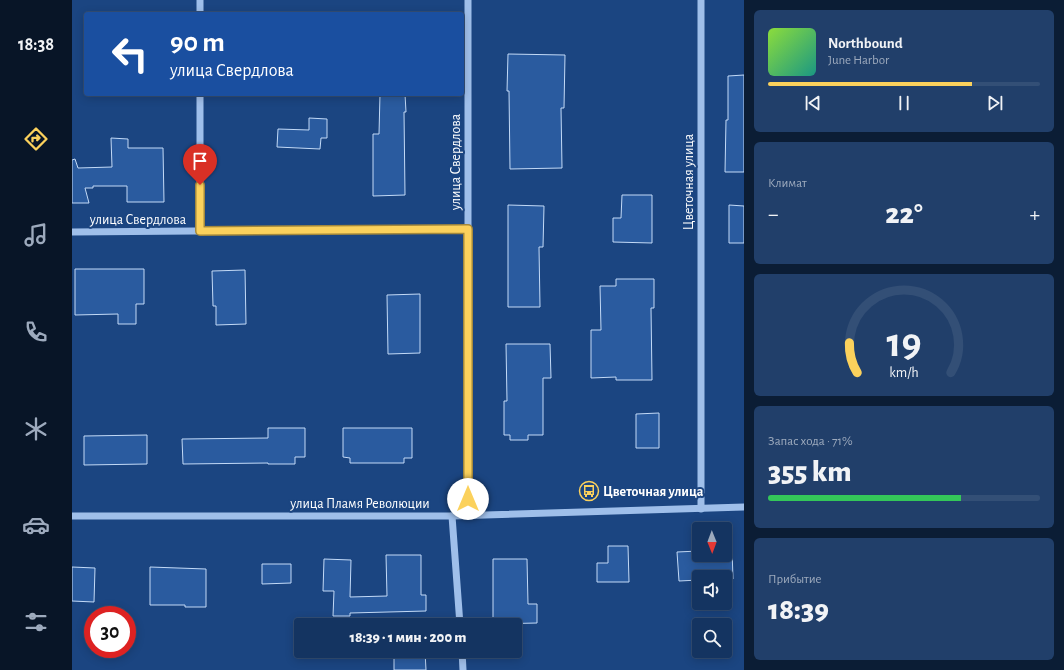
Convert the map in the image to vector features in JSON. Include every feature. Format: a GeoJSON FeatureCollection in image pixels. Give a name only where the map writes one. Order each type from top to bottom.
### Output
{"type":"FeatureCollection","features":[{"type":"Feature","properties":{"kind":"street"},"geometry":{"type":"LineString","coordinates":[[200,0],[200,12]]}},
{"type":"Feature","properties":{"kind":"street","name":"улица Свердлова"},"geometry":{"type":"LineString","coordinates":[[468,0],[468,515]]}},
{"type":"Feature","properties":{"kind":"street","name":"Цветочная улица"},"geometry":{"type":"LineString","coordinates":[[701,0],[701,509]]}},
{"type":"Feature","properties":{"kind":"street"},"geometry":{"type":"LineString","coordinates":[[200,96],[200,231]]}},
{"type":"Feature","properties":{"kind":"street","name":"улица Свердлова"},"geometry":{"type":"LineString","coordinates":[[72,232],[468,229]]}},
{"type":"Feature","properties":{"kind":"street","name":"улица Пламя Революции"},"geometry":{"type":"LineString","coordinates":[[72,516],[452,516],[744,508]]}},
{"type":"Feature","properties":{"kind":"street"},"geometry":{"type":"LineString","coordinates":[[452,516],[459,618]]}},
{"type":"Feature","properties":{"kind":"street"},"geometry":{"type":"LineString","coordinates":[[462,658],[463,670]]}},
{"type":"Feature","properties":{"kind":"building"},"geometry":{"type":"Polygon","coordinates":[[[508,54],[565,55],[564,108],[561,108],[562,168],[510,169],[509,91],[507,91],[508,54]]]}},
{"type":"Feature","properties":{"kind":"building"},"geometry":{"type":"Polygon","coordinates":[[[744,75],[744,172],[725,172],[726,120],[728,120],[728,76],[744,75]]]}},
{"type":"Feature","properties":{"kind":"building"},"geometry":{"type":"Polygon","coordinates":[[[380,96],[405,96],[405,195],[373,196],[373,134],[379,134],[380,96]]]}},
{"type":"Feature","properties":{"kind":"building"},"geometry":{"type":"Polygon","coordinates":[[[309,118],[327,119],[327,138],[321,138],[320,149],[277,147],[278,129],[309,130],[309,118]]]}},
{"type":"Feature","properties":{"kind":"building"},"geometry":{"type":"Polygon","coordinates":[[[111,138],[128,139],[128,148],[163,148],[164,202],[127,202],[127,186],[93,186],[93,188],[85,188],[89,203],[72,203],[72,160],[75,159],[78,168],[112,167],[111,138]]]}},
{"type":"Feature","properties":{"kind":"building"},"geometry":{"type":"Polygon","coordinates":[[[622,195],[652,195],[652,243],[613,242],[613,218],[621,218],[622,195]]]}},
{"type":"Feature","properties":{"kind":"building"},"geometry":{"type":"Polygon","coordinates":[[[508,205],[544,206],[543,247],[539,247],[540,307],[508,307],[508,205]]]}},
{"type":"Feature","properties":{"kind":"building"},"geometry":{"type":"Polygon","coordinates":[[[729,205],[744,206],[744,243],[729,243],[729,205]]]}},
{"type":"Feature","properties":{"kind":"building"},"geometry":{"type":"Polygon","coordinates":[[[75,269],[144,269],[144,304],[136,304],[136,324],[118,324],[118,314],[75,315],[75,269]]]}},
{"type":"Feature","properties":{"kind":"building"},"geometry":{"type":"Polygon","coordinates":[[[245,270],[246,324],[216,325],[216,306],[213,306],[212,271],[245,270]]]}},
{"type":"Feature","properties":{"kind":"building"},"geometry":{"type":"Polygon","coordinates":[[[616,279],[654,279],[654,308],[651,308],[652,380],[616,380],[616,377],[591,378],[591,330],[601,330],[600,286],[616,286],[616,279]]]}},
{"type":"Feature","properties":{"kind":"building"},"geometry":{"type":"Polygon","coordinates":[[[420,294],[420,353],[388,354],[387,295],[420,294]]]}},
{"type":"Feature","properties":{"kind":"building"},"geometry":{"type":"Polygon","coordinates":[[[506,344],[550,344],[551,378],[543,378],[543,435],[528,435],[528,440],[510,440],[510,435],[504,435],[504,401],[507,401],[506,344]]]}},
{"type":"Feature","properties":{"kind":"building"},"geometry":{"type":"Polygon","coordinates":[[[659,413],[659,448],[636,448],[636,414],[659,413]]]}},
{"type":"Feature","properties":{"kind":"building"},"geometry":{"type":"Polygon","coordinates":[[[268,428],[305,428],[305,457],[295,457],[295,464],[183,464],[182,439],[268,438],[268,428]]]}},
{"type":"Feature","properties":{"kind":"building"},"geometry":{"type":"Polygon","coordinates":[[[343,428],[412,428],[412,458],[404,458],[404,463],[350,463],[350,458],[343,457],[343,428]]]}},
{"type":"Feature","properties":{"kind":"building"},"geometry":{"type":"Polygon","coordinates":[[[147,435],[147,464],[84,465],[84,436],[147,435]]]}},
{"type":"Feature","properties":{"kind":"building"},"geometry":{"type":"Polygon","coordinates":[[[608,546],[628,546],[629,582],[597,582],[597,563],[608,563],[608,546]]]}},
{"type":"Feature","properties":{"kind":"building"},"geometry":{"type":"Polygon","coordinates":[[[732,549],[733,579],[732,570],[692,570],[692,580],[679,581],[677,552],[692,551],[692,562],[732,562],[732,549]]]}},
{"type":"Feature","properties":{"kind":"building"},"geometry":{"type":"Polygon","coordinates":[[[386,555],[421,555],[421,595],[426,595],[426,611],[350,613],[350,616],[333,616],[334,591],[323,591],[324,559],[351,560],[350,597],[387,596],[386,555]]]}},
{"type":"Feature","properties":{"kind":"building"},"geometry":{"type":"Polygon","coordinates":[[[493,559],[527,559],[528,604],[537,604],[537,623],[522,623],[522,618],[493,618],[493,559]]]}},
{"type":"Feature","properties":{"kind":"building"},"geometry":{"type":"Polygon","coordinates":[[[262,564],[291,564],[291,583],[262,584],[262,564]]]}},
{"type":"Feature","properties":{"kind":"building"},"geometry":{"type":"Polygon","coordinates":[[[72,567],[95,568],[94,602],[72,601],[72,567]]]}},
{"type":"Feature","properties":{"kind":"building"},"geometry":{"type":"Polygon","coordinates":[[[150,567],[206,569],[206,607],[185,607],[185,605],[150,605],[150,567]]]}},
{"type":"Feature","properties":{"kind":"building"},"geometry":{"type":"Polygon","coordinates":[[[394,658],[425,658],[426,670],[394,670],[394,658]]]}},
{"type":"Feature","properties":{"kind":"place","name":"Цветочная улица"},"geometry":{"type":"Point","coordinates":[589,491]}},
{"type":"Feature","properties":{"kind":"route"},"geometry":{"type":"LineString","coordinates":[[200,185],[200,231],[468,229],[468,499]]}}]}
